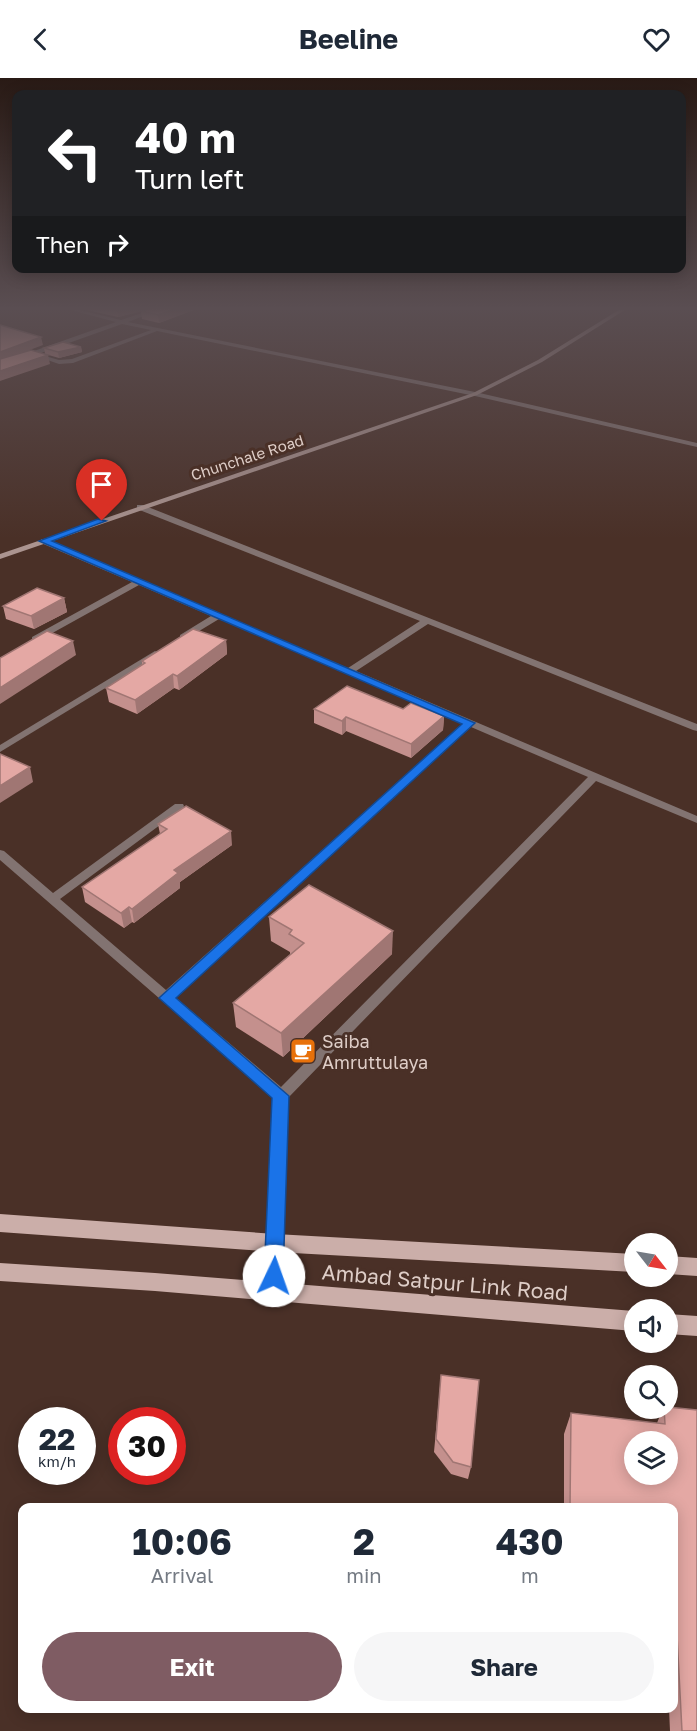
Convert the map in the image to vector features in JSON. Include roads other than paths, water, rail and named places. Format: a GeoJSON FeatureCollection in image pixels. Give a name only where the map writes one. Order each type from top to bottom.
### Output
{"type":"FeatureCollection","features":[{"type":"Feature","properties":{"kind":"main road","name":"Ambad Satpur Link Road"},"geometry":{"type":"LineString","coordinates":[[0,1223],[275,1243],[624,1262]]}},
{"type":"Feature","properties":{"kind":"main road"},"geometry":{"type":"LineString","coordinates":[[678,1266],[697,1267]]}},
{"type":"Feature","properties":{"kind":"main road","name":"Ambad Satpur Link Road"},"geometry":{"type":"LineString","coordinates":[[0,1272],[624,1320]]}},
{"type":"Feature","properties":{"kind":"main road"},"geometry":{"type":"LineString","coordinates":[[678,1325],[697,1326]]}},
{"type":"Feature","properties":{"kind":"street"},"geometry":{"type":"LineString","coordinates":[[432,385],[697,445]]}},
{"type":"Feature","properties":{"kind":"street","name":"Chunchale Road"},"geometry":{"type":"LineString","coordinates":[[0,557],[140,507],[475,394],[492,385]]}},
{"type":"Feature","properties":{"kind":"street"},"geometry":{"type":"LineString","coordinates":[[140,507],[697,728]]}},
{"type":"Feature","properties":{"kind":"street"},"geometry":{"type":"LineString","coordinates":[[44,541],[697,820]]}},
{"type":"Feature","properties":{"kind":"street"},"geometry":{"type":"LineString","coordinates":[[30,642],[138,582]]}},
{"type":"Feature","properties":{"kind":"street"},"geometry":{"type":"LineString","coordinates":[[178,640],[217,616]]}},
{"type":"Feature","properties":{"kind":"street"},"geometry":{"type":"LineString","coordinates":[[348,672],[427,621]]}},
{"type":"Feature","properties":{"kind":"street"},"geometry":{"type":"LineString","coordinates":[[0,748],[168,646]]}},
{"type":"Feature","properties":{"kind":"street"},"geometry":{"type":"LineString","coordinates":[[166,998],[469,723]]}},
{"type":"Feature","properties":{"kind":"street"},"geometry":{"type":"LineString","coordinates":[[273,1292],[280,1096],[595,777]]}},
{"type":"Feature","properties":{"kind":"street"},"geometry":{"type":"LineString","coordinates":[[52,899],[179,806]]}},
{"type":"Feature","properties":{"kind":"street"},"geometry":{"type":"LineString","coordinates":[[0,854],[280,1096]]}},
{"type":"Feature","properties":{"kind":"place","name":"Saiba Amruttulaya"},"geometry":{"type":"Point","coordinates":[303,1051]}}]}
